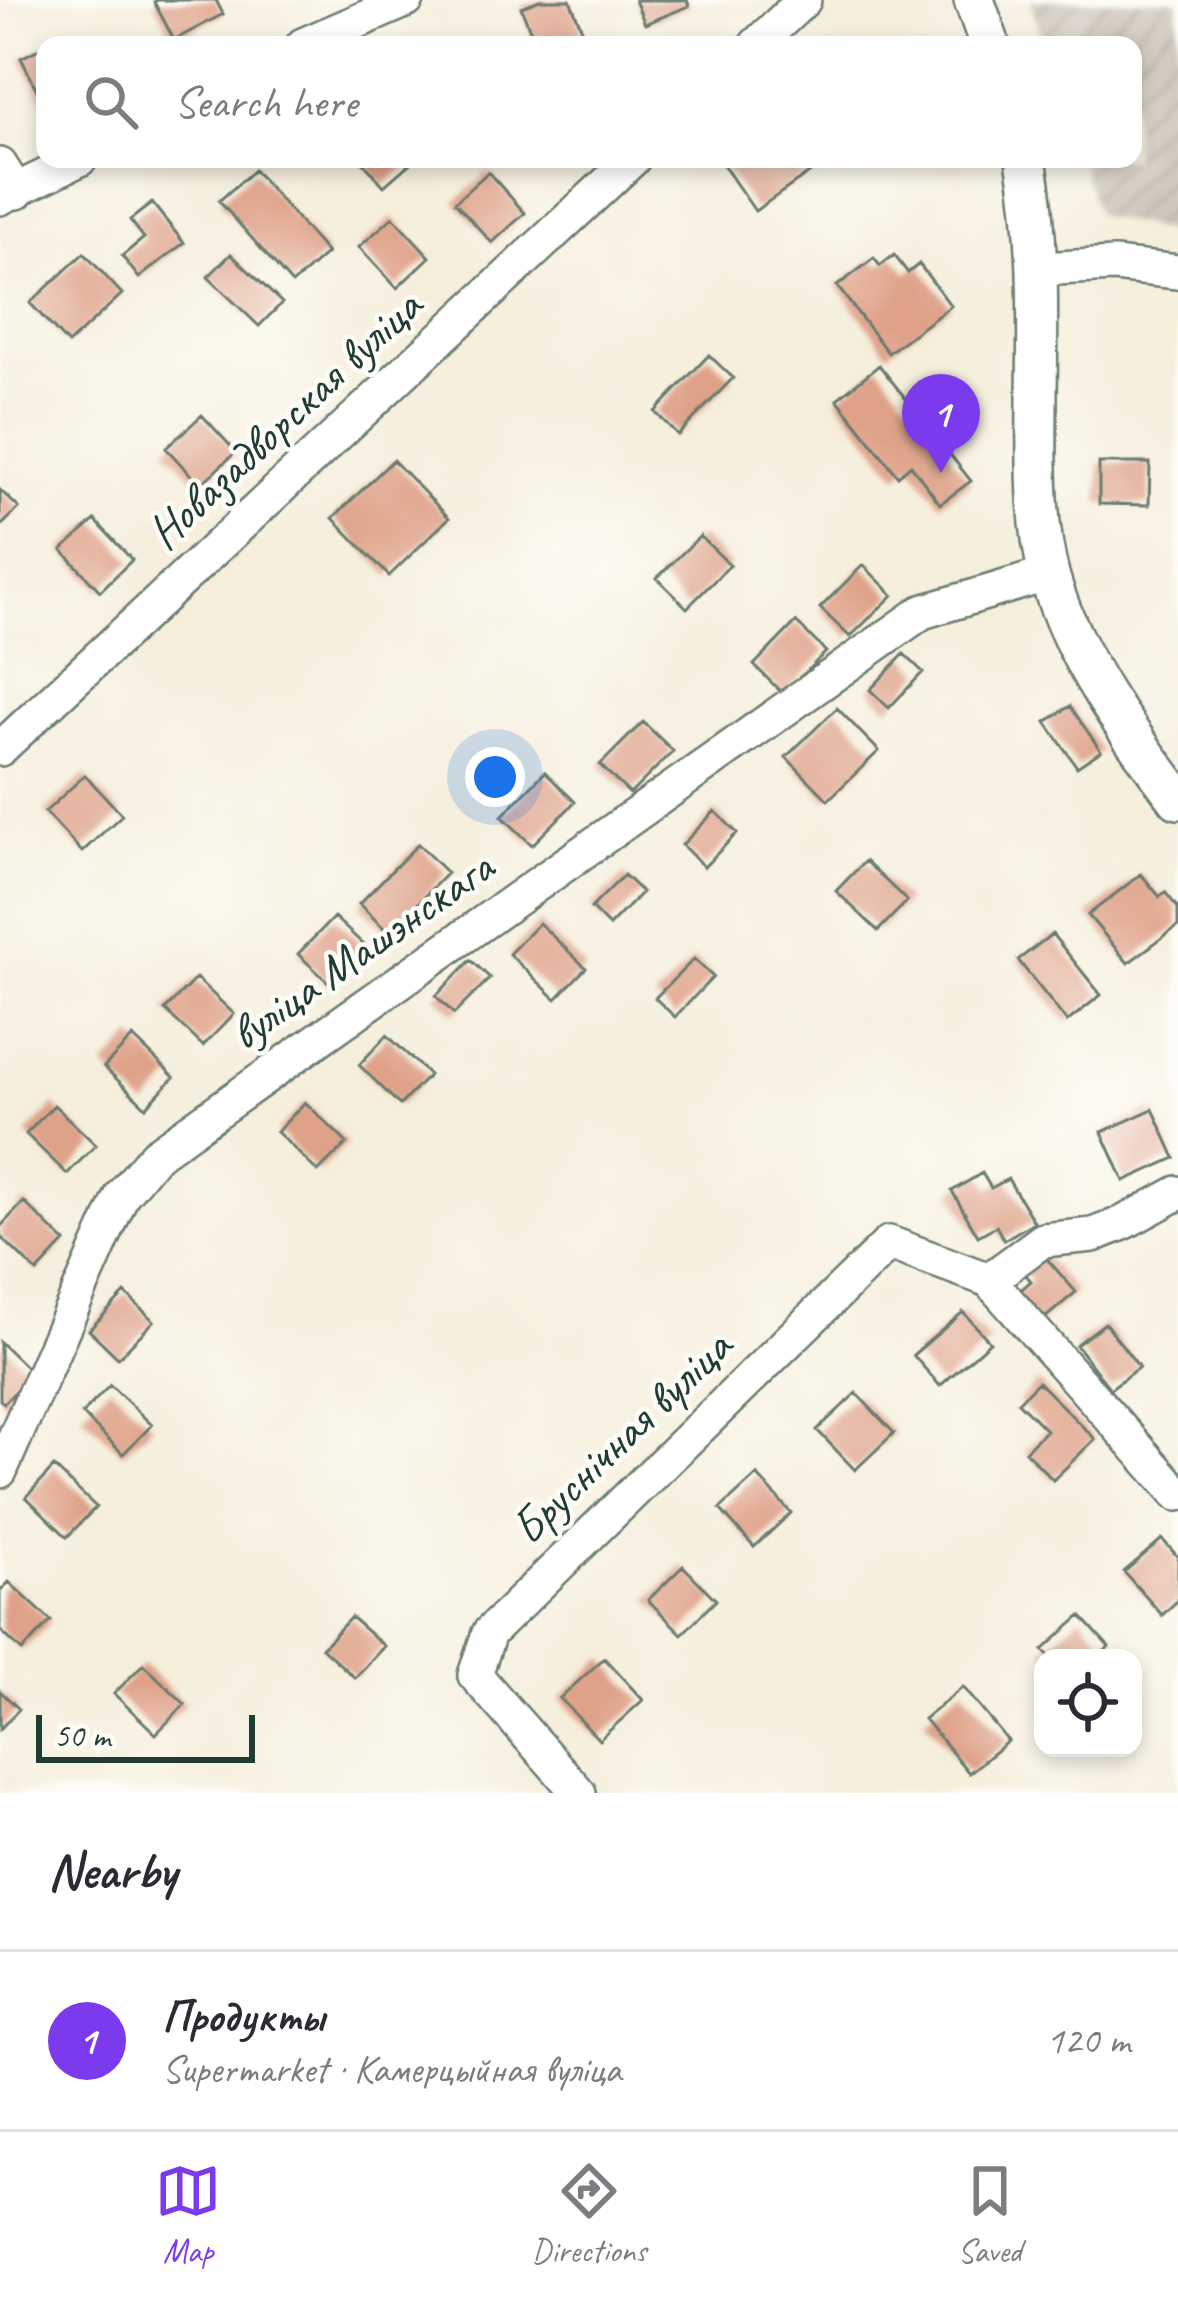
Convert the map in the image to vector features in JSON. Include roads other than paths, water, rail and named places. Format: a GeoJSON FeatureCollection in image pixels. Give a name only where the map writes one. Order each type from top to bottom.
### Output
{"type":"FeatureCollection","features":[{"type":"Feature","properties":{"kind":"main road"},"geometry":{"type":"LineString","coordinates":[[974,0],[987,36]]}},
{"type":"Feature","properties":{"kind":"main road"},"geometry":{"type":"LineString","coordinates":[[1027,168],[1038,269],[1036,483],[1049,574],[1064,620],[1119,722],[1178,799]]}},
{"type":"Feature","properties":{"kind":"street"},"geometry":{"type":"LineString","coordinates":[[324,36],[407,0]]}},
{"type":"Feature","properties":{"kind":"street"},"geometry":{"type":"LineString","coordinates":[[766,36],[804,0]]}},
{"type":"Feature","properties":{"kind":"street"},"geometry":{"type":"LineString","coordinates":[[6,185],[54,168]]}},
{"type":"Feature","properties":{"kind":"street","name":"Новазадворская вуліца"},"geometry":{"type":"LineString","coordinates":[[0,749],[623,168]]}},
{"type":"Feature","properties":{"kind":"street"},"geometry":{"type":"LineString","coordinates":[[1038,269],[1114,265],[1178,272]]}},
{"type":"Feature","properties":{"kind":"street","name":"вуліца Машэнскага"},"geometry":{"type":"LineString","coordinates":[[0,1472],[122,1195],[155,1155],[922,612],[1049,574]]}},
{"type":"Feature","properties":{"kind":"street"},"geometry":{"type":"LineString","coordinates":[[1178,1193],[1093,1235],[1043,1240],[989,1280],[1178,1494]]}},
{"type":"Feature","properties":{"kind":"street","name":"Бруснічная вуліца"},"geometry":{"type":"LineString","coordinates":[[579,1793],[475,1675],[489,1633],[889,1243],[989,1280]]}},
{"type":"Feature","properties":{"kind":"place","name":"Продукты"},"geometry":{"type":"Point","coordinates":[941,473]}}]}
